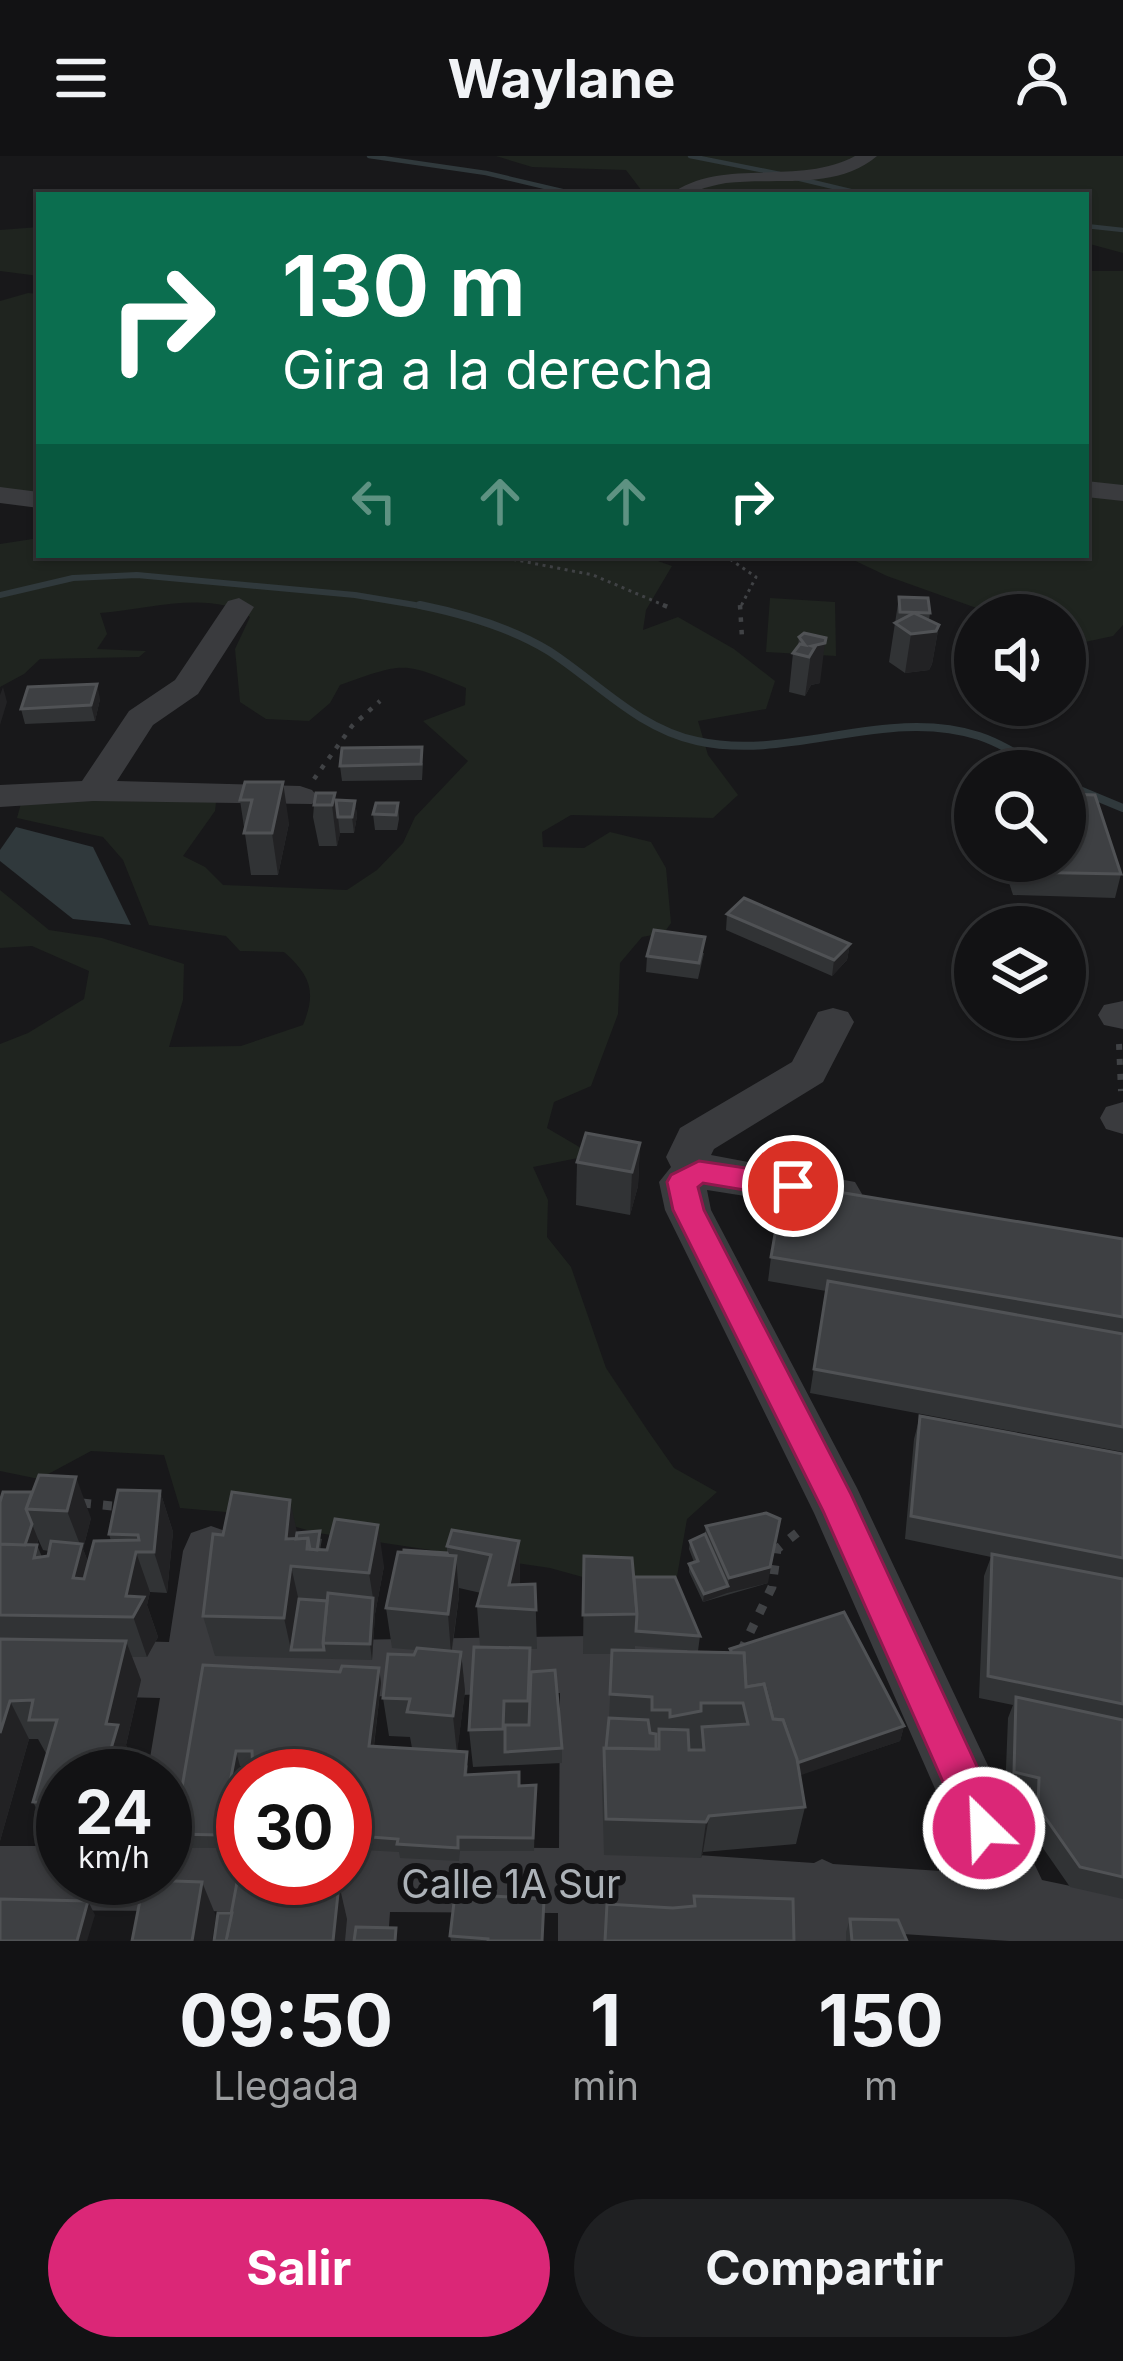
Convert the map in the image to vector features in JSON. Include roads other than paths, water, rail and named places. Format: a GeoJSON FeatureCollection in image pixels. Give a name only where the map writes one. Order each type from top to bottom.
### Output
{"type":"FeatureCollection","features":[{"type":"Feature","properties":{"kind":"street"},"geometry":{"type":"LineString","coordinates":[[685,192],[706,182],[840,170],[868,156]]}},
{"type":"Feature","properties":{"kind":"street"},"geometry":{"type":"LineString","coordinates":[[1089,489],[1123,493]]}},
{"type":"Feature","properties":{"kind":"street"},"geometry":{"type":"LineString","coordinates":[[0,495],[36,500]]}},
{"type":"Feature","properties":{"kind":"street"},"geometry":{"type":"LineString","coordinates":[[93,791],[141,718],[188,687],[239,607]]}},
{"type":"Feature","properties":{"kind":"street"},"geometry":{"type":"LineString","coordinates":[[0,796],[93,791],[300,797]]}},
{"type":"Feature","properties":{"kind":"street"},"geometry":{"type":"LineString","coordinates":[[699,1172],[688,1157],[696,1139],[808,1072],[833,1022]]}},
{"type":"Feature","properties":{"kind":"street"},"geometry":{"type":"LineString","coordinates":[[887,1202],[699,1172],[682,1182],[688,1210],[838,1505],[1021,1909]]}},
{"type":"Feature","properties":{"kind":"street"},"geometry":{"type":"LineString","coordinates":[[184,1749],[211,1551]]}},
{"type":"Feature","properties":{"kind":"street"},"geometry":{"type":"LineString","coordinates":[[590,1664],[592,1911]]}},
{"type":"Feature","properties":{"kind":"street"},"geometry":{"type":"LineString","coordinates":[[0,1666],[196,1671],[590,1664],[714,1669]]}},
{"type":"Feature","properties":{"kind":"street","name":"Calle 1A Sur"},"geometry":{"type":"LineString","coordinates":[[0,1878],[36,1877]]}},
{"type":"Feature","properties":{"kind":"street","name":"Calle 1A Sur"},"geometry":{"type":"LineString","coordinates":[[192,1880],[358,1911],[823,1917],[1021,1909],[1123,1930]]}},
{"type":"Feature","properties":{"kind":"waterway"},"geometry":{"type":"LineString","coordinates":[[369,156],[486,173],[566,192]]}},
{"type":"Feature","properties":{"kind":"waterway"},"geometry":{"type":"LineString","coordinates":[[690,156],[780,174]]}},
{"type":"Feature","properties":{"kind":"waterway"},"geometry":{"type":"LineString","coordinates":[[796,178],[854,192]]}},
{"type":"Feature","properties":{"kind":"waterway"},"geometry":{"type":"LineString","coordinates":[[1089,226],[1123,230]]}},
{"type":"Feature","properties":{"kind":"waterway"},"geometry":{"type":"LineString","coordinates":[[0,595],[73,578],[137,575],[355,595],[431,608]]}},
{"type":"Feature","properties":{"kind":"waterway"},"geometry":{"type":"LineString","coordinates":[[420,605],[431,608]]}},
{"type":"Feature","properties":{"kind":"waterway"},"geometry":{"type":"LineString","coordinates":[[431,608],[519,635],[567,663],[637,715],[697,741],[767,745],[873,730],[944,728],[988,739],[1009,750]]}},
{"type":"Feature","properties":{"kind":"waterway"},"geometry":{"type":"LineString","coordinates":[[1086,793],[1123,808]]}}]}
